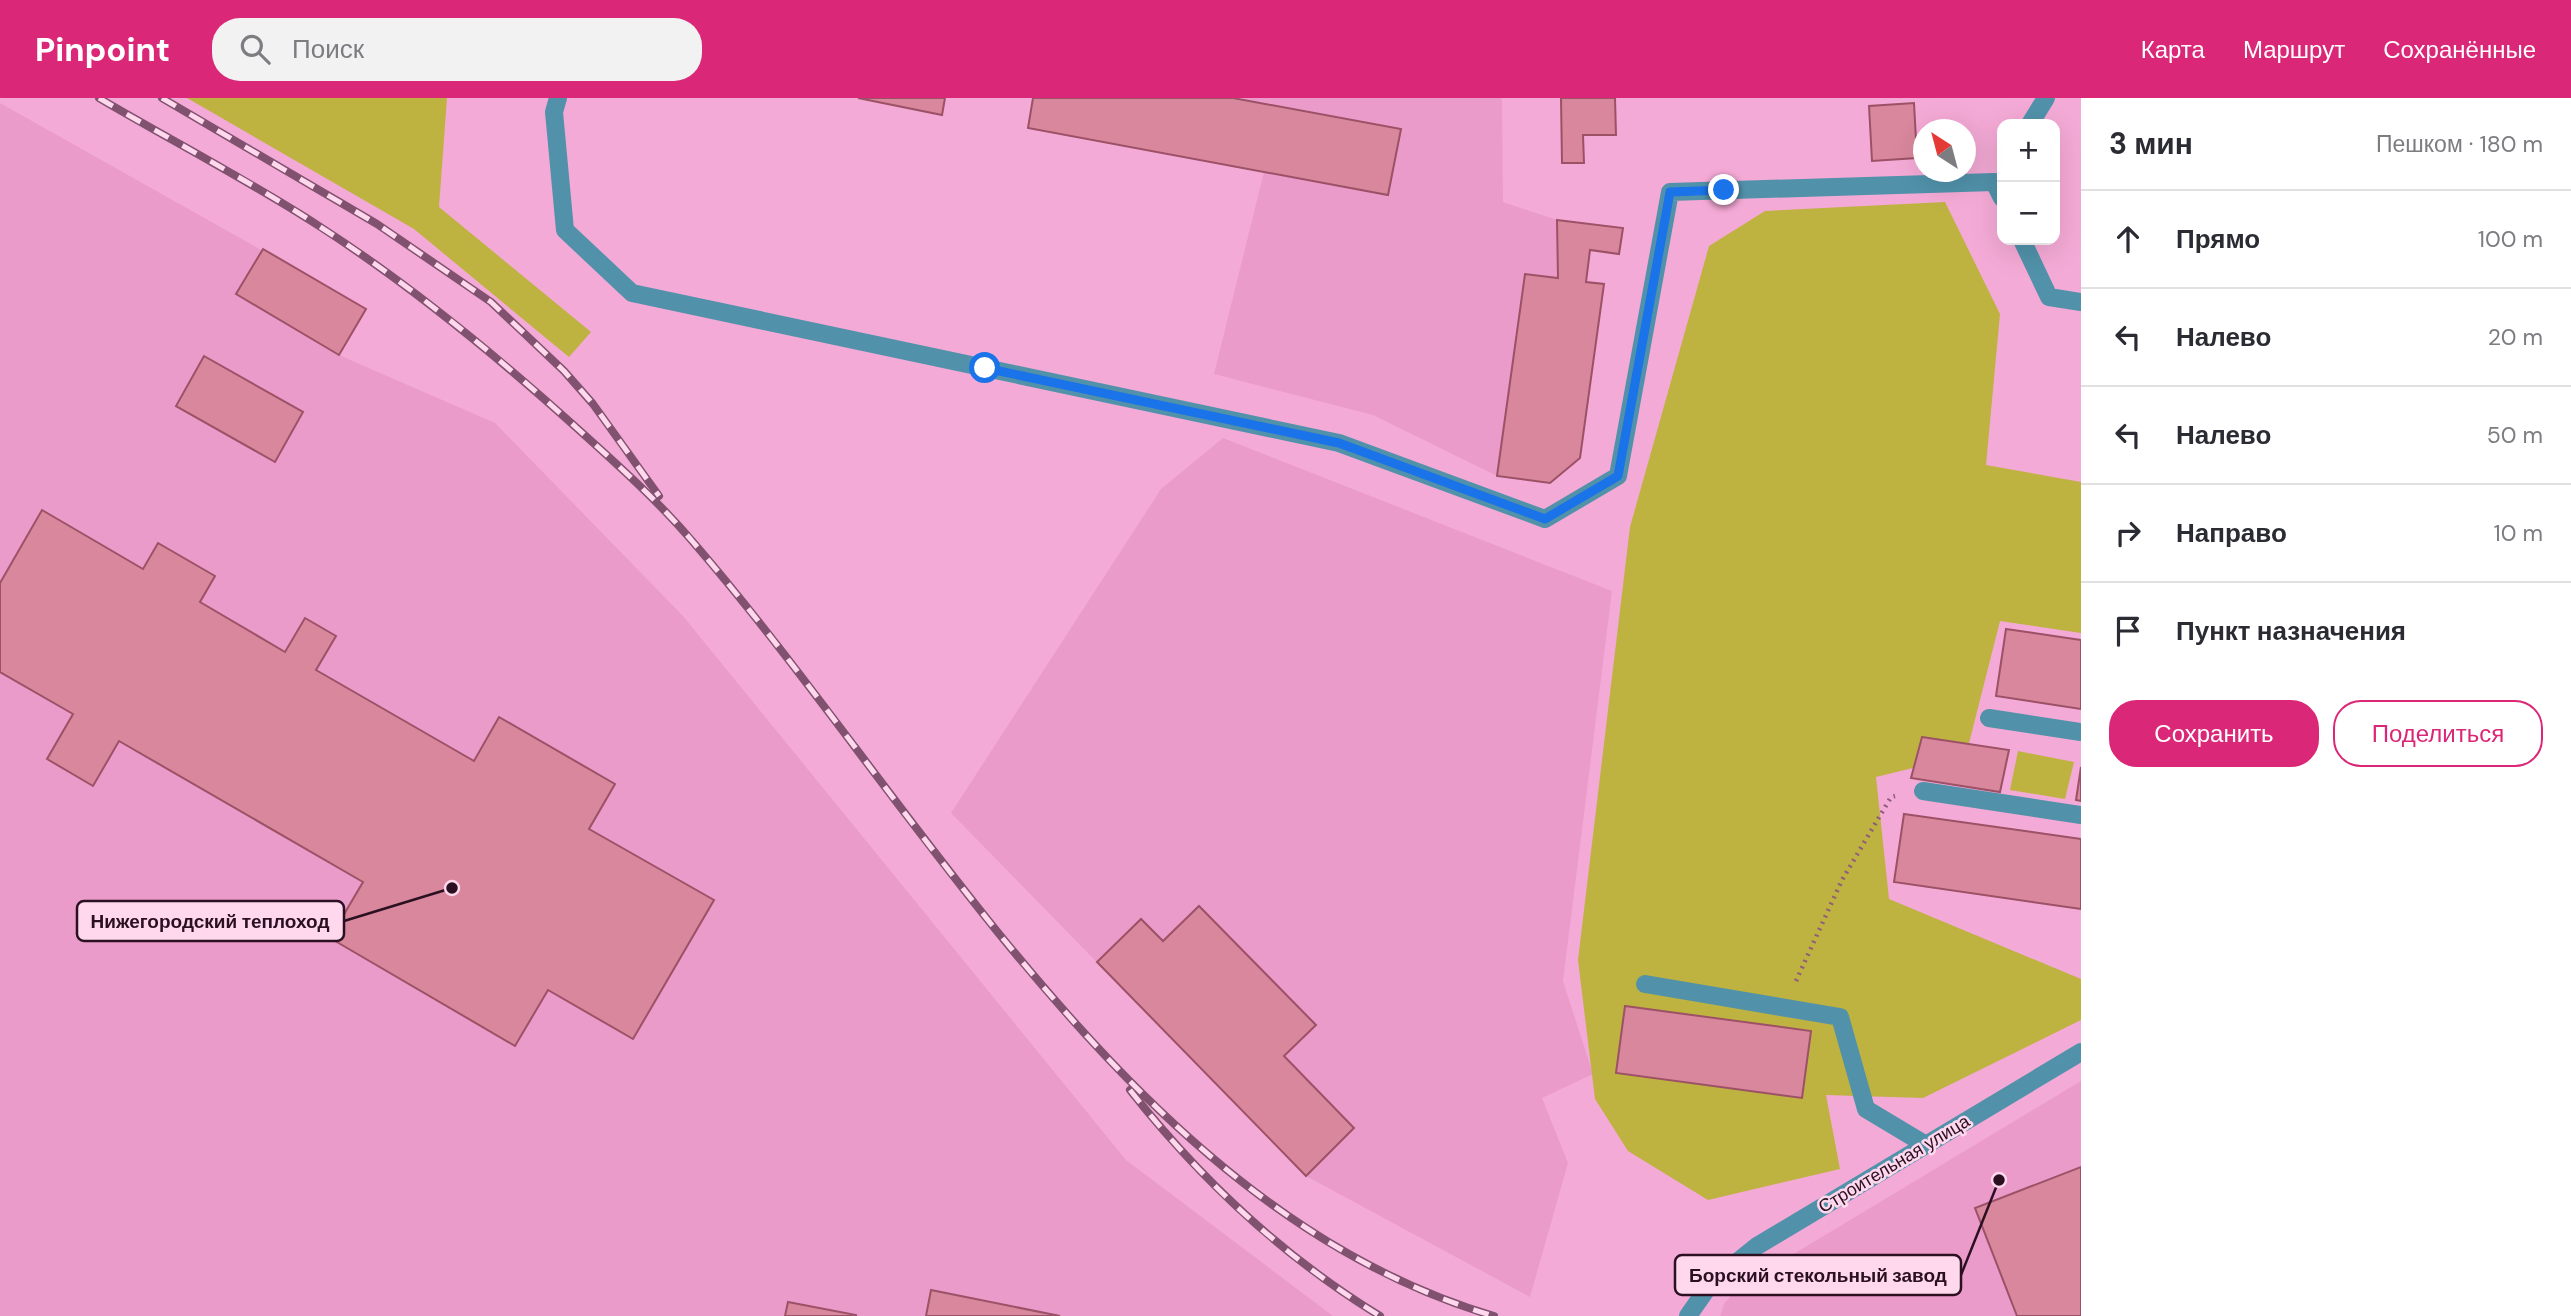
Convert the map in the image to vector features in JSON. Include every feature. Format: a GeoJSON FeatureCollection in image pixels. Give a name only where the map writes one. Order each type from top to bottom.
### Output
{"type":"FeatureCollection","features":[{"type":"Feature","properties":{"kind":"street"},"geometry":{"type":"LineString","coordinates":[[558,98],[554,113],[565,230],[632,293],[1339,443],[1545,519],[1618,476],[1670,192],[1997,175]]}},
{"type":"Feature","properties":{"kind":"street"},"geometry":{"type":"LineString","coordinates":[[2032,119],[2046,98]]}},
{"type":"Feature","properties":{"kind":"street"},"geometry":{"type":"LineString","coordinates":[[2024,245],[2049,297],[2081,302]]}},
{"type":"Feature","properties":{"kind":"street"},"geometry":{"type":"LineString","coordinates":[[1989,718],[2081,732]]}},
{"type":"Feature","properties":{"kind":"street"},"geometry":{"type":"LineString","coordinates":[[1923,790],[2081,815]]}},
{"type":"Feature","properties":{"kind":"street"},"geometry":{"type":"LineString","coordinates":[[1644,984],[1840,1017],[1866,1110],[1926,1144]]}},
{"type":"Feature","properties":{"kind":"street","name":"Строительная улица"},"geometry":{"type":"LineString","coordinates":[[1688,1316],[1711,1283],[1757,1246],[2081,1052]]}},
{"type":"Feature","properties":{"kind":"path"},"geometry":{"type":"LineString","coordinates":[[1784,1007],[1842,880],[1891,797],[1923,790]]}},
{"type":"Feature","properties":{"kind":"shaded area"},"geometry":{"type":"Polygon","coordinates":[[[187,98],[447,98],[439,207],[591,332],[569,357],[414,229],[187,98]]]}},
{"type":"Feature","properties":{"kind":"shaded area"},"geometry":{"type":"Polygon","coordinates":[[[1033,98],[1502,98],[1503,202],[1557,220],[1623,228],[1619,254],[1590,251],[1586,281],[1604,284],[1580,458],[1550,483],[1497,476],[1373,415],[1214,374],[1264,172],[1028,128],[1033,98]]]}},
{"type":"Feature","properties":{"kind":"shaded area"},"geometry":{"type":"Polygon","coordinates":[[[0,103],[366,309],[339,355],[495,423],[683,616],[1126,1160],[1333,1316],[0,1316],[0,103]]]}},
{"type":"Feature","properties":{"kind":"shaded area"},"geometry":{"type":"Polygon","coordinates":[[[1945,202],[2000,314],[1986,465],[2081,482],[2081,633],[2000,621],[1966,755],[1876,777],[1889,899],[2081,979],[2081,1020],[1923,1098],[1826,1095],[1840,1169],[1708,1200],[1628,1151],[1595,1099],[1578,960],[1630,527],[1709,246],[1765,211],[1945,202]]]}},
{"type":"Feature","properties":{"kind":"shaded area"},"geometry":{"type":"Polygon","coordinates":[[[1223,438],[1612,591],[1563,981],[1593,1074],[1542,1098],[1568,1163],[1530,1297],[1306,1176],[951,813],[1161,489],[1223,438]]]}},
{"type":"Feature","properties":{"kind":"shaded area"},"geometry":{"type":"Polygon","coordinates":[[[2018,751],[2074,762],[2065,799],[2010,790],[2018,751]]]}},
{"type":"Feature","properties":{"kind":"shaded area"},"geometry":{"type":"Polygon","coordinates":[[[2081,1081],[2081,1316],[1720,1316],[1724,1304],[1735,1291],[1754,1278],[2081,1081]]]}},
{"type":"Feature","properties":{"kind":"building"},"geometry":{"type":"Polygon","coordinates":[[[858,98],[945,98],[942,115],[858,98]]]}},
{"type":"Feature","properties":{"kind":"building"},"geometry":{"type":"Polygon","coordinates":[[[1033,98],[1233,98],[1401,129],[1388,195],[1028,128],[1033,98]]]}},
{"type":"Feature","properties":{"kind":"building"},"geometry":{"type":"Polygon","coordinates":[[[1561,98],[1615,98],[1616,135],[1583,135],[1584,163],[1562,163],[1561,98]]]}},
{"type":"Feature","properties":{"kind":"building"},"geometry":{"type":"Polygon","coordinates":[[[1914,103],[1913,158],[1872,161],[1869,106],[1914,103]]]}},
{"type":"Feature","properties":{"kind":"building"},"geometry":{"type":"Polygon","coordinates":[[[1557,220],[1623,228],[1619,254],[1590,250],[1586,282],[1604,284],[1580,458],[1550,483],[1497,476],[1525,274],[1558,278],[1557,220]]]}},
{"type":"Feature","properties":{"kind":"building"},"geometry":{"type":"Polygon","coordinates":[[[263,249],[366,309],[339,355],[236,294],[263,249]]]}},
{"type":"Feature","properties":{"kind":"building"},"geometry":{"type":"Polygon","coordinates":[[[204,356],[303,412],[275,462],[176,406],[204,356]]]}},
{"type":"Feature","properties":{"kind":"building"},"geometry":{"type":"Polygon","coordinates":[[[42,510],[143,569],[158,543],[215,576],[200,602],[285,652],[305,618],[336,636],[316,670],[474,761],[499,717],[615,784],[589,829],[714,900],[633,1039],[548,990],[515,1046],[330,938],[363,882],[119,741],[93,786],[47,759],[73,714],[0,672],[0,583],[42,510]]]}},
{"type":"Feature","properties":{"kind":"building"},"geometry":{"type":"Polygon","coordinates":[[[2006,629],[2081,640],[2081,709],[1996,696],[2006,629]]]}},
{"type":"Feature","properties":{"kind":"building"},"geometry":{"type":"Polygon","coordinates":[[[1922,737],[2009,750],[2000,792],[1911,778],[1922,737]]]}},
{"type":"Feature","properties":{"kind":"building"},"geometry":{"type":"Polygon","coordinates":[[[2081,767],[2081,801],[2076,800],[2081,767]]]}},
{"type":"Feature","properties":{"kind":"building"},"geometry":{"type":"Polygon","coordinates":[[[1904,814],[2081,839],[2081,909],[1894,882],[1904,814]]]}},
{"type":"Feature","properties":{"kind":"building"},"geometry":{"type":"Polygon","coordinates":[[[1199,906],[1316,1025],[1284,1056],[1354,1128],[1306,1176],[1097,962],[1141,919],[1163,941],[1199,906]]]}},
{"type":"Feature","properties":{"kind":"building"},"geometry":{"type":"Polygon","coordinates":[[[1625,1006],[1811,1031],[1802,1098],[1616,1073],[1625,1006]]]}},
{"type":"Feature","properties":{"kind":"building"},"geometry":{"type":"Polygon","coordinates":[[[2081,1167],[2081,1316],[2017,1316],[1975,1208],[2081,1167]]]}},
{"type":"Feature","properties":{"kind":"building"},"geometry":{"type":"Polygon","coordinates":[[[931,1290],[1060,1316],[926,1316],[931,1290]]]}},
{"type":"Feature","properties":{"kind":"building"},"geometry":{"type":"Polygon","coordinates":[[[788,1302],[856,1315],[856,1316],[785,1316],[788,1302]]]}},
{"type":"Feature","properties":{"kind":"railway"},"geometry":{"type":"LineString","coordinates":[[99,98],[265,193],[354,249],[453,323],[548,402],[638,484],[693,542],[779,648],[954,877],[1046,990],[1144,1095],[1250,1188],[1366,1264],[1494,1316]]}},
{"type":"Feature","properties":{"kind":"railway"},"geometry":{"type":"LineString","coordinates":[[162,98],[377,224],[491,302],[564,371],[593,404],[659,496]]}},
{"type":"Feature","properties":{"kind":"railway"},"geometry":{"type":"LineString","coordinates":[[1130,1090],[1185,1155],[1245,1214],[1310,1268],[1380,1316]]}},
{"type":"Feature","properties":{"kind":"place","name":"Нижегородский теплоход"},"geometry":{"type":"Point","coordinates":[452,888]}},
{"type":"Feature","properties":{"kind":"place","name":"Борский стекольный завод"},"geometry":{"type":"Point","coordinates":[1999,1180]}},
{"type":"Feature","properties":{"kind":"route"},"geometry":{"type":"LineString","coordinates":[[985,368],[1339,443],[1545,519],[1618,476],[1670,192],[1724,190]]}}]}
